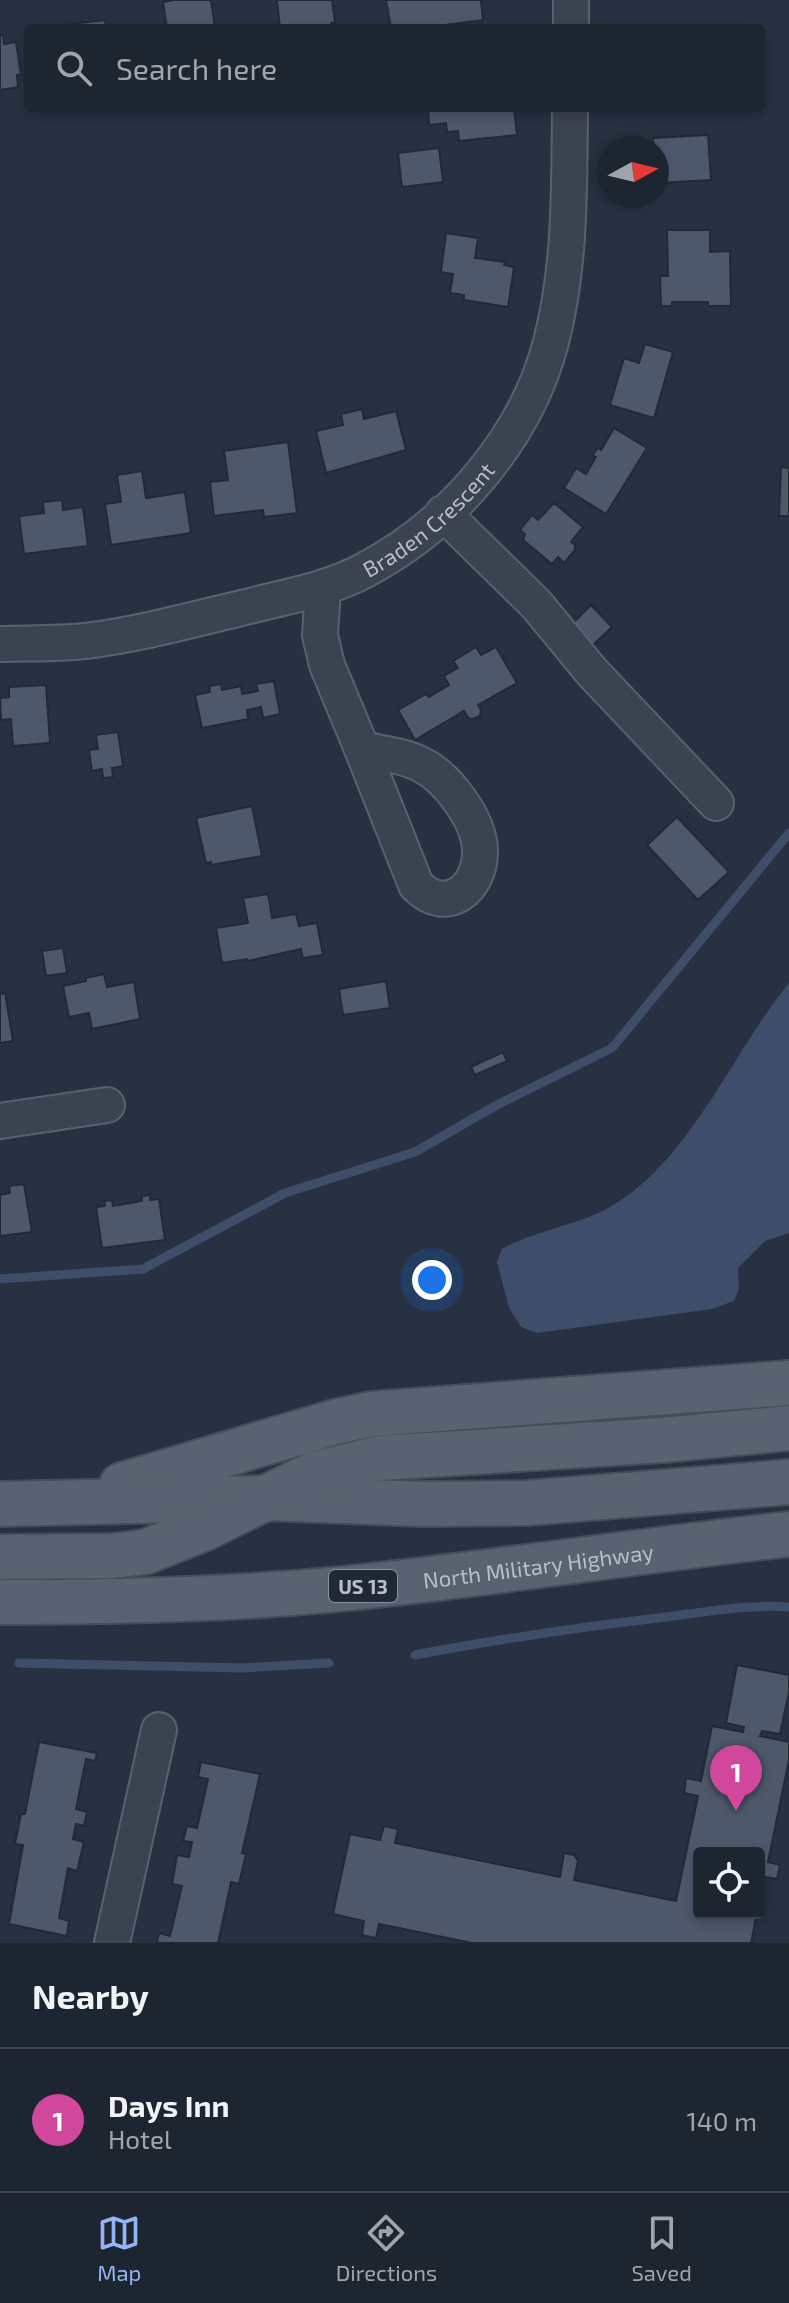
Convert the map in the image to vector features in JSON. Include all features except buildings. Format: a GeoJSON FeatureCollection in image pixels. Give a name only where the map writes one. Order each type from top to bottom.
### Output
{"type":"FeatureCollection","features":[{"type":"Feature","properties":{"kind":"main road"},"geometry":{"type":"LineString","coordinates":[[68,1501],[335,1422],[372,1414],[789,1383]]}},
{"type":"Feature","properties":{"kind":"main road"},"geometry":{"type":"LineString","coordinates":[[0,1557],[112,1556],[145,1552],[205,1528],[314,1474],[379,1458],[663,1440],[789,1428]]}},
{"type":"Feature","properties":{"kind":"main road"},"geometry":{"type":"LineString","coordinates":[[0,1504],[264,1498],[423,1504],[527,1503],[789,1482]]}},
{"type":"Feature","properties":{"kind":"main road","name":"North Military Highway"},"geometry":{"type":"LineString","coordinates":[[9,1610],[385,1585],[789,1534]]}},
{"type":"Feature","properties":{"kind":"main road","name":"US 13"},"geometry":{"type":"LineString","coordinates":[[724,1542],[789,1547]]}},
{"type":"Feature","properties":{"kind":"street"},"geometry":{"type":"LineString","coordinates":[[571,0],[571,24]]}},
{"type":"Feature","properties":{"kind":"street","name":"Braden Crescent"},"geometry":{"type":"LineString","coordinates":[[0,644],[82,641],[142,632],[323,588],[364,571],[402,548],[473,486],[519,421],[537,385],[551,344],[565,280],[570,112]]}},
{"type":"Feature","properties":{"kind":"street"},"geometry":{"type":"LineString","coordinates":[[443,513],[536,604],[592,672],[716,803]]}},
{"type":"Feature","properties":{"kind":"street"},"geometry":{"type":"LineString","coordinates":[[323,588],[320,635],[327,665],[362,749]]}},
{"type":"Feature","properties":{"kind":"street"},"geometry":{"type":"LineString","coordinates":[[0,1121],[107,1105]]}},
{"type":"Feature","properties":{"kind":"street"},"geometry":{"type":"LineString","coordinates":[[112,1943],[159,1730]]}},
{"type":"Feature","properties":{"kind":"water"},"geometry":{"type":"Polygon","coordinates":[[[789,983],[789,1233],[765,1241],[738,1268],[739,1289],[734,1301],[712,1309],[537,1333],[521,1327],[509,1308],[497,1262],[502,1249],[598,1213],[638,1188],[687,1135],[789,983]]]}},
{"type":"Feature","properties":{"kind":"waterway"},"geometry":{"type":"LineString","coordinates":[[0,1279],[143,1269],[285,1193],[415,1152],[495,1106],[612,1048],[789,833]]}},
{"type":"Feature","properties":{"kind":"waterway"},"geometry":{"type":"LineString","coordinates":[[415,1655],[540,1634],[712,1611],[789,1607]]}},
{"type":"Feature","properties":{"kind":"waterway"},"geometry":{"type":"LineString","coordinates":[[19,1663],[242,1668],[329,1663]]}},
{"type":"Feature","properties":{"kind":"place","name":"Days Inn"},"geometry":{"type":"Point","coordinates":[736,1811]}}]}
